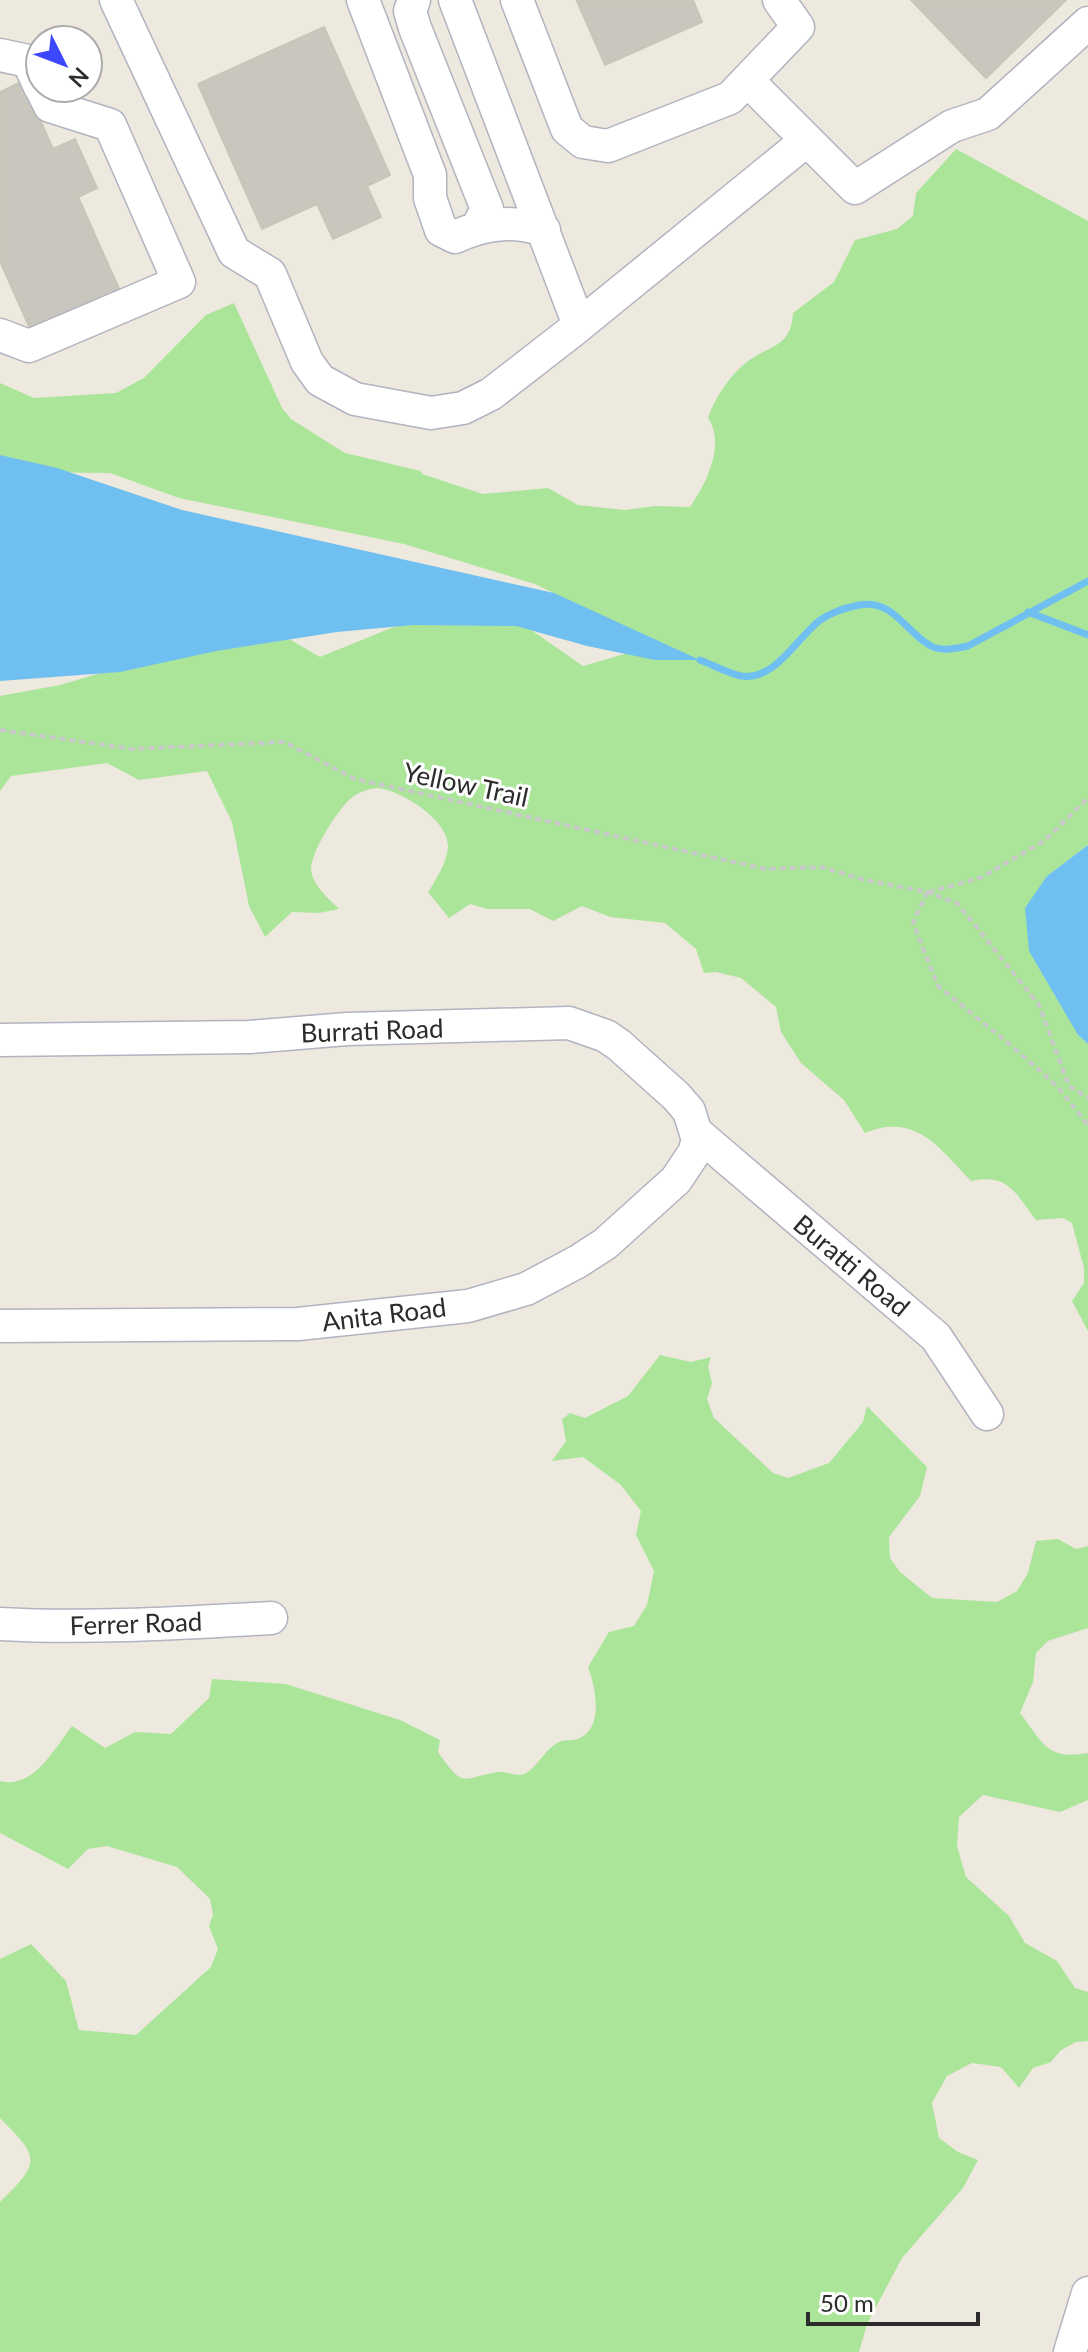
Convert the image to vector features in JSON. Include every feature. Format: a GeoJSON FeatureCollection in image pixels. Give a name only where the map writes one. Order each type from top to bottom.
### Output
{"type":"FeatureCollection","features":[{"type":"Feature","properties":{"kind":"street"},"geometry":{"type":"LineString","coordinates":[[116,0],[234,252],[270,274],[307,362],[320,380],[355,399],[431,413],[463,408],[491,394],[807,140]]}},
{"type":"Feature","properties":{"kind":"street"},"geometry":{"type":"LineString","coordinates":[[363,0],[430,175],[430,198],[441,230],[455,237],[478,226],[523,224],[544,230]]}},
{"type":"Feature","properties":{"kind":"street"},"geometry":{"type":"LineString","coordinates":[[414,0],[410,11],[415,28],[487,209],[478,226]]}},
{"type":"Feature","properties":{"kind":"street"},"geometry":{"type":"LineString","coordinates":[[456,0],[579,325]]}},
{"type":"Feature","properties":{"kind":"street"},"geometry":{"type":"LineString","coordinates":[[517,0],[567,129],[583,142],[608,146],[730,98],[798,27],[779,0]]}},
{"type":"Feature","properties":{"kind":"street"},"geometry":{"type":"LineString","coordinates":[[747,80],[855,188],[952,126],[988,114],[1088,23]]}},
{"type":"Feature","properties":{"kind":"street"},"geometry":{"type":"LineString","coordinates":[[0,55],[24,60]]}},
{"type":"Feature","properties":{"kind":"street"},"geometry":{"type":"LineString","coordinates":[[0,335],[29,346],[179,282],[110,125],[49,104]]}},
{"type":"Feature","properties":{"kind":"street","name":"Burrati Road"},"geometry":{"type":"LineString","coordinates":[[0,1040],[249,1037],[347,1029],[569,1023],[606,1036],[619,1045],[689,1111],[697,1133]]}},
{"type":"Feature","properties":{"kind":"street","name":"Anita Road"},"geometry":{"type":"LineString","coordinates":[[0,1326],[298,1324],[468,1306],[526,1289],[605,1244],[676,1180],[694,1153],[697,1133]]}},
{"type":"Feature","properties":{"kind":"street","name":"Buratti Road"},"geometry":{"type":"LineString","coordinates":[[697,1133],[936,1337],[987,1414]]}},
{"type":"Feature","properties":{"kind":"street","name":"Ferrer Road"},"geometry":{"type":"LineString","coordinates":[[0,1624],[180,1623],[271,1618]]}},
{"type":"Feature","properties":{"kind":"street"},"geometry":{"type":"LineString","coordinates":[[1070,2352],[1088,2293]]}},
{"type":"Feature","properties":{"kind":"path","name":"Yellow Trail"},"geometry":{"type":"LineString","coordinates":[[0,730],[133,749],[284,742],[355,779],[766,869],[821,867],[865,880],[927,892],[957,903],[1039,1005],[1069,1086],[1088,1098]]}},
{"type":"Feature","properties":{"kind":"path","name":"Yellow Trail"},"geometry":{"type":"LineString","coordinates":[[927,892],[980,878],[1031,849],[1044,841],[1088,798]]}},
{"type":"Feature","properties":{"kind":"path"},"geometry":{"type":"LineString","coordinates":[[927,892],[913,923],[938,986],[1058,1087],[1088,1125]]}},
{"type":"Feature","properties":{"kind":"green space"},"geometry":{"type":"Polygon","coordinates":[[[956,149],[1088,221],[1088,845],[1047,876],[1040,888],[1078,1035],[1088,1044],[1088,1331],[1072,1301],[1084,1283],[1084,1268],[1072,1223],[1063,1218],[1036,1220],[1010,1187],[994,1180],[971,1181],[937,1146],[913,1130],[883,1128],[865,1133],[844,1100],[801,1063],[781,1032],[776,1007],[741,978],[716,972],[704,973],[696,949],[665,923],[610,917],[582,906],[553,921],[530,909],[488,909],[470,904],[449,918],[428,892],[441,871],[447,853],[446,837],[441,827],[410,800],[377,788],[359,793],[348,801],[327,830],[312,861],[314,881],[339,909],[319,913],[292,912],[265,937],[249,906],[232,822],[207,771],[139,780],[107,763],[11,776],[0,791],[0,696],[60,685],[223,637],[284,636],[320,657],[391,628],[460,611],[514,618],[583,666],[642,649],[588,610],[535,584],[404,544],[179,498],[110,473],[35,472],[0,465],[0,383],[34,398],[116,393],[144,378],[206,315],[234,303],[282,408],[291,419],[345,453],[421,471],[422,474],[483,494],[548,488],[578,505],[625,510],[655,506],[690,507],[712,464],[715,440],[708,418],[724,387],[748,361],[784,339],[793,313],[834,282],[855,240],[897,229],[913,216],[916,193],[956,149]]]}},
{"type":"Feature","properties":{"kind":"green space"},"geometry":{"type":"Polygon","coordinates":[[[660,1355],[691,1362],[711,1357],[708,1366],[712,1383],[707,1399],[714,1418],[773,1473],[788,1478],[829,1463],[863,1422],[867,1406],[927,1467],[920,1496],[889,1537],[890,1558],[900,1572],[932,1598],[997,1602],[1017,1591],[1028,1573],[1036,1541],[1058,1539],[1076,1549],[1088,1546],[1088,1628],[1048,1641],[1036,1653],[1033,1682],[1020,1713],[1041,1741],[1054,1752],[1074,1755],[1088,1753],[1088,1800],[1060,1812],[983,1795],[959,1817],[957,1846],[966,1877],[1009,1916],[1025,1943],[1057,1961],[1075,1988],[1088,1992],[1088,2041],[1076,2042],[1061,2050],[1051,2062],[1033,2068],[1019,2088],[1001,2067],[972,2063],[947,2076],[932,2103],[939,2138],[958,2152],[978,2160],[963,2188],[902,2258],[867,2324],[859,2352],[0,2352],[0,2202],[23,2178],[30,2160],[23,2142],[0,2118],[0,1959],[31,1944],[66,1981],[79,2030],[136,2035],[211,1967],[218,1949],[209,1926],[213,1915],[210,1899],[177,1867],[107,1846],[88,1849],[68,1869],[0,1833],[0,1781],[12,1782],[33,1773],[72,1726],[105,1748],[135,1732],[171,1734],[209,1698],[212,1679],[286,1684],[400,1720],[440,1740],[438,1752],[459,1777],[499,1772],[521,1775],[528,1772],[555,1744],[578,1739],[592,1726],[596,1707],[588,1667],[609,1632],[634,1626],[647,1605],[654,1571],[636,1535],[641,1511],[621,1485],[583,1457],[552,1461],[566,1441],[562,1419],[570,1413],[585,1418],[628,1396],[660,1355]]]}},
{"type":"Feature","properties":{"kind":"water"},"geometry":{"type":"Polygon","coordinates":[[[0,455],[57,468],[182,510],[554,593],[700,660],[655,660],[587,646],[516,626],[413,625],[337,632],[216,651],[120,672],[0,681],[0,455]]]}},
{"type":"Feature","properties":{"kind":"water"},"geometry":{"type":"Polygon","coordinates":[[[1088,845],[1088,1044],[1078,1035],[1029,951],[1025,908],[1047,876],[1088,845]]]}},
{"type":"Feature","properties":{"kind":"building"},"geometry":{"type":"Polygon","coordinates":[[[693,0],[702,22],[605,65],[577,1],[693,0]]]}},
{"type":"Feature","properties":{"kind":"building"},"geometry":{"type":"Polygon","coordinates":[[[911,0],[1066,0],[986,78],[911,0]]]}},
{"type":"Feature","properties":{"kind":"building"},"geometry":{"type":"Polygon","coordinates":[[[324,27],[390,175],[367,186],[381,217],[333,239],[317,204],[262,229],[198,84],[324,27]]]}},
{"type":"Feature","properties":{"kind":"building"},"geometry":{"type":"Polygon","coordinates":[[[23,81],[24,104],[33,104],[53,149],[75,139],[97,188],[78,197],[120,291],[31,331],[0,261],[0,92],[23,81]]]}},
{"type":"Feature","properties":{"kind":"waterway"},"geometry":{"type":"LineString","coordinates":[[700,660],[741,676],[753,676],[775,666],[828,615],[871,604],[890,612],[935,648],[968,646],[1088,581]]}},
{"type":"Feature","properties":{"kind":"waterway"},"geometry":{"type":"LineString","coordinates":[[1028,612],[1088,635]]}}]}
